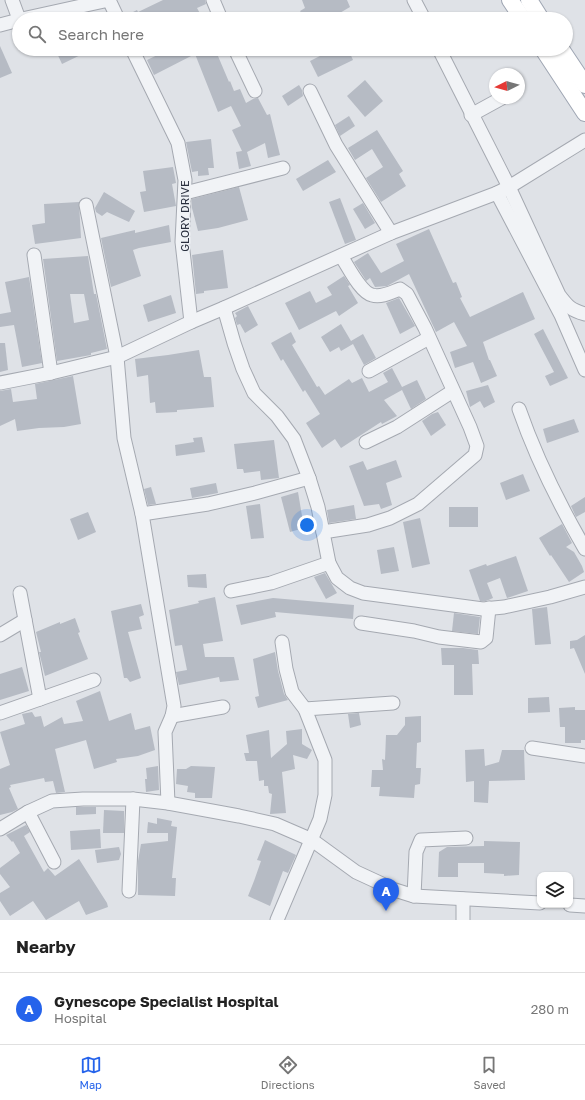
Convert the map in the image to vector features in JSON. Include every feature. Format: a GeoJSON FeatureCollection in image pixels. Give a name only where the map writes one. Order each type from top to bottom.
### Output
{"type":"FeatureCollection","features":[{"type":"Feature","properties":{"kind":"main road"},"geometry":{"type":"LineString","coordinates":[[510,0],[518,12]]}},
{"type":"Feature","properties":{"kind":"main road"},"geometry":{"type":"LineString","coordinates":[[529,0],[537,12]]}},
{"type":"Feature","properties":{"kind":"main road"},"geometry":{"type":"LineString","coordinates":[[548,56],[585,113]]}},
{"type":"Feature","properties":{"kind":"main road"},"geometry":{"type":"LineString","coordinates":[[566,56],[585,85]]}},
{"type":"Feature","properties":{"kind":"street"},"geometry":{"type":"LineString","coordinates":[[12,0],[16,12]]}},
{"type":"Feature","properties":{"kind":"street"},"geometry":{"type":"LineString","coordinates":[[54,12],[109,0],[115,12]]}},
{"type":"Feature","properties":{"kind":"street"},"geometry":{"type":"LineString","coordinates":[[213,0],[218,12]]}},
{"type":"Feature","properties":{"kind":"street"},"geometry":{"type":"LineString","coordinates":[[414,0],[420,12]]}},
{"type":"Feature","properties":{"kind":"street"},"geometry":{"type":"LineString","coordinates":[[0,25],[12,22]]}},
{"type":"Feature","properties":{"kind":"street","name":"GLORY DRIVE"},"geometry":{"type":"LineString","coordinates":[[135,56],[178,143],[186,180],[182,242],[191,322]]}},
{"type":"Feature","properties":{"kind":"street"},"geometry":{"type":"LineString","coordinates":[[238,56],[255,91]]}},
{"type":"Feature","properties":{"kind":"street"},"geometry":{"type":"LineString","coordinates":[[442,56],[471,115],[503,190],[585,370]]}},
{"type":"Feature","properties":{"kind":"street"},"geometry":{"type":"LineString","coordinates":[[310,91],[336,145],[391,233]]}},
{"type":"Feature","properties":{"kind":"street"},"geometry":{"type":"LineString","coordinates":[[471,115],[491,104]]}},
{"type":"Feature","properties":{"kind":"street"},"geometry":{"type":"LineString","coordinates":[[0,383],[52,373],[117,357],[191,322],[391,233],[503,190],[585,140]]}},
{"type":"Feature","properties":{"kind":"street"},"geometry":{"type":"LineString","coordinates":[[185,193],[283,168]]}},
{"type":"Feature","properties":{"kind":"street"},"geometry":{"type":"LineString","coordinates":[[503,190],[559,295],[566,305],[574,311],[585,314]]}},
{"type":"Feature","properties":{"kind":"street"},"geometry":{"type":"LineString","coordinates":[[86,205],[117,357],[124,438],[142,514],[174,706],[172,716],[165,732],[168,803]]}},
{"type":"Feature","properties":{"kind":"street"},"geometry":{"type":"LineString","coordinates":[[34,255],[52,373]]}},
{"type":"Feature","properties":{"kind":"street"},"geometry":{"type":"LineString","coordinates":[[323,532],[368,525],[390,518],[418,504],[475,455],[477,446],[470,427],[407,294],[400,289],[386,294],[373,296],[364,290],[341,256]]}},
{"type":"Feature","properties":{"kind":"street"},"geometry":{"type":"LineString","coordinates":[[224,308],[243,369],[254,393],[277,416],[294,439],[318,507],[329,563],[337,578],[350,588],[363,593],[483,609],[504,607],[550,597],[585,587]]}},
{"type":"Feature","properties":{"kind":"street"},"geometry":{"type":"LineString","coordinates":[[368,371],[429,338]]}},
{"type":"Feature","properties":{"kind":"street"},"geometry":{"type":"LineString","coordinates":[[366,442],[397,427],[453,391]]}},
{"type":"Feature","properties":{"kind":"street"},"geometry":{"type":"LineString","coordinates":[[519,409],[548,481],[585,549]]}},
{"type":"Feature","properties":{"kind":"street"},"geometry":{"type":"LineString","coordinates":[[142,514],[215,502],[256,493],[309,478]]}},
{"type":"Feature","properties":{"kind":"street"},"geometry":{"type":"LineString","coordinates":[[231,591],[271,583],[329,563]]}},
{"type":"Feature","properties":{"kind":"street"},"geometry":{"type":"LineString","coordinates":[[20,593],[40,699]]}},
{"type":"Feature","properties":{"kind":"street"},"geometry":{"type":"LineString","coordinates":[[361,623],[414,631],[439,637],[481,642],[486,638],[489,608]]}},
{"type":"Feature","properties":{"kind":"street"},"geometry":{"type":"LineString","coordinates":[[0,635],[25,620]]}},
{"type":"Feature","properties":{"kind":"street"},"geometry":{"type":"LineString","coordinates":[[277,920],[312,840],[320,819],[325,795],[325,760],[305,709],[292,692],[286,669],[282,642]]}},
{"type":"Feature","properties":{"kind":"street"},"geometry":{"type":"LineString","coordinates":[[0,714],[94,680]]}},
{"type":"Feature","properties":{"kind":"street"},"geometry":{"type":"LineString","coordinates":[[305,709],[393,703]]}},
{"type":"Feature","properties":{"kind":"street"},"geometry":{"type":"LineString","coordinates":[[172,716],[222,707]]}},
{"type":"Feature","properties":{"kind":"street"},"geometry":{"type":"LineString","coordinates":[[532,748],[585,756]]}},
{"type":"Feature","properties":{"kind":"street"},"geometry":{"type":"LineString","coordinates":[[0,829],[28,812],[52,801],[83,799],[133,799],[168,803],[275,824],[312,840],[356,872],[395,890],[414,896],[537,903]]}},
{"type":"Feature","properties":{"kind":"street"},"geometry":{"type":"LineString","coordinates":[[129,892],[133,799]]}},
{"type":"Feature","properties":{"kind":"street"},"geometry":{"type":"LineString","coordinates":[[28,812],[54,862]]}},
{"type":"Feature","properties":{"kind":"street"},"geometry":{"type":"LineString","coordinates":[[414,896],[416,852],[421,840],[466,838]]}},
{"type":"Feature","properties":{"kind":"street"},"geometry":{"type":"LineString","coordinates":[[463,899],[463,920]]}},
{"type":"Feature","properties":{"kind":"street"},"geometry":{"type":"LineString","coordinates":[[573,905],[585,906]]}},
{"type":"Feature","properties":{"kind":"building"},"geometry":{"type":"Polygon","coordinates":[[[163,0],[205,0],[206,4],[197,8],[199,12],[138,12],[163,0]]]}},
{"type":"Feature","properties":{"kind":"building"},"geometry":{"type":"Polygon","coordinates":[[[302,0],[347,0],[350,7],[341,12],[301,12],[305,8],[302,0]]]}},
{"type":"Feature","properties":{"kind":"building"},"geometry":{"type":"Polygon","coordinates":[[[0,46],[12,73],[0,78],[0,46]]]}},
{"type":"Feature","properties":{"kind":"building"},"geometry":{"type":"Polygon","coordinates":[[[58,56],[79,56],[62,64],[58,56]]]}},
{"type":"Feature","properties":{"kind":"building"},"geometry":{"type":"Polygon","coordinates":[[[155,56],[191,56],[154,75],[147,60],[155,56]]]}},
{"type":"Feature","properties":{"kind":"building"},"geometry":{"type":"Polygon","coordinates":[[[196,56],[218,56],[234,91],[240,89],[246,103],[258,98],[267,115],[270,114],[280,155],[268,158],[265,143],[247,152],[251,166],[239,169],[236,152],[242,151],[232,130],[241,126],[231,106],[218,112],[196,56]]]}},
{"type":"Feature","properties":{"kind":"building"},"geometry":{"type":"Polygon","coordinates":[[[320,56],[351,56],[353,60],[318,77],[310,61],[320,56]]]}},
{"type":"Feature","properties":{"kind":"building"},"geometry":{"type":"Polygon","coordinates":[[[365,80],[383,101],[365,117],[347,96],[365,80]]]}},
{"type":"Feature","properties":{"kind":"building"},"geometry":{"type":"Polygon","coordinates":[[[299,85],[303,96],[288,106],[282,96],[299,85]]]}},
{"type":"Feature","properties":{"kind":"building"},"geometry":{"type":"Polygon","coordinates":[[[349,116],[355,126],[340,136],[335,125],[349,116]]]}},
{"type":"Feature","properties":{"kind":"building"},"geometry":{"type":"Polygon","coordinates":[[[377,130],[403,171],[399,174],[406,186],[381,202],[366,178],[383,167],[372,149],[355,160],[348,148],[377,130]]]}},
{"type":"Feature","properties":{"kind":"building"},"geometry":{"type":"Polygon","coordinates":[[[211,139],[214,168],[208,168],[209,175],[198,176],[198,171],[192,172],[186,142],[211,139]]]}},
{"type":"Feature","properties":{"kind":"building"},"geometry":{"type":"Polygon","coordinates":[[[328,160],[336,172],[303,191],[296,179],[328,160]]]}},
{"type":"Feature","properties":{"kind":"building"},"geometry":{"type":"Polygon","coordinates":[[[173,167],[176,183],[172,184],[176,206],[144,212],[140,192],[146,191],[143,171],[173,167]]]}},
{"type":"Feature","properties":{"kind":"building"},"geometry":{"type":"Polygon","coordinates":[[[239,187],[248,220],[218,228],[198,231],[192,208],[192,199],[239,187]]]}},
{"type":"Feature","properties":{"kind":"building"},"geometry":{"type":"Polygon","coordinates":[[[104,192],[135,211],[129,222],[107,212],[102,216],[96,212],[95,208],[104,192]]]}},
{"type":"Feature","properties":{"kind":"building"},"geometry":{"type":"Polygon","coordinates":[[[340,198],[356,240],[345,244],[329,202],[340,198]]]}},
{"type":"Feature","properties":{"kind":"building"},"geometry":{"type":"Polygon","coordinates":[[[79,202],[81,238],[35,244],[32,225],[45,223],[44,204],[79,202]]]}},
{"type":"Feature","properties":{"kind":"building"},"geometry":{"type":"Polygon","coordinates":[[[363,203],[375,223],[365,229],[353,209],[363,203]]]}},
{"type":"Feature","properties":{"kind":"building"},"geometry":{"type":"Polygon","coordinates":[[[169,225],[171,242],[133,250],[141,276],[111,287],[101,238],[135,230],[135,233],[169,225]]]}},
{"type":"Feature","properties":{"kind":"building"},"geometry":{"type":"Polygon","coordinates":[[[429,229],[453,283],[456,282],[462,297],[460,298],[470,317],[523,292],[535,319],[483,342],[489,360],[497,376],[481,383],[473,362],[455,368],[450,352],[467,346],[454,322],[436,332],[409,274],[387,286],[375,287],[370,278],[366,281],[354,262],[368,253],[381,273],[404,261],[396,244],[429,229]]]}},
{"type":"Feature","properties":{"kind":"building"},"geometry":{"type":"Polygon","coordinates":[[[223,250],[228,288],[204,291],[204,293],[196,294],[192,255],[223,250]]]}},
{"type":"Feature","properties":{"kind":"building"},"geometry":{"type":"Polygon","coordinates":[[[88,256],[94,294],[96,294],[107,349],[91,353],[91,355],[57,361],[43,259],[88,256]],[[70,294],[74,323],[89,320],[84,294],[70,294]]]}},
{"type":"Feature","properties":{"kind":"building"},"geometry":{"type":"Polygon","coordinates":[[[344,276],[358,303],[339,316],[336,311],[299,330],[285,303],[310,291],[316,303],[332,295],[327,287],[344,276]]]}},
{"type":"Feature","properties":{"kind":"building"},"geometry":{"type":"Polygon","coordinates":[[[29,277],[42,363],[22,367],[14,325],[0,327],[0,314],[11,312],[5,282],[29,277]]]}},
{"type":"Feature","properties":{"kind":"building"},"geometry":{"type":"Polygon","coordinates":[[[171,295],[176,313],[148,322],[143,305],[171,295]]]}},
{"type":"Feature","properties":{"kind":"building"},"geometry":{"type":"Polygon","coordinates":[[[399,298],[415,326],[400,334],[386,303],[399,298]]]}},
{"type":"Feature","properties":{"kind":"building"},"geometry":{"type":"Polygon","coordinates":[[[248,306],[258,325],[245,333],[240,324],[237,325],[235,318],[237,316],[235,313],[248,306]]]}},
{"type":"Feature","properties":{"kind":"building"},"geometry":{"type":"Polygon","coordinates":[[[341,324],[351,341],[363,334],[376,358],[364,365],[353,344],[341,351],[339,347],[330,352],[321,337],[341,324]]]}},
{"type":"Feature","properties":{"kind":"building"},"geometry":{"type":"Polygon","coordinates":[[[543,329],[568,378],[550,386],[545,376],[554,372],[534,334],[543,329]]]}},
{"type":"Feature","properties":{"kind":"building"},"geometry":{"type":"Polygon","coordinates":[[[291,332],[296,342],[292,345],[317,387],[319,386],[325,395],[349,379],[352,383],[362,378],[369,392],[388,382],[383,373],[392,368],[402,387],[417,380],[426,399],[411,409],[402,390],[384,400],[397,416],[382,424],[381,422],[341,448],[335,439],[322,448],[306,423],[320,414],[305,390],[303,392],[283,359],[281,361],[271,343],[291,332]]]}},
{"type":"Feature","properties":{"kind":"building"},"geometry":{"type":"Polygon","coordinates":[[[0,343],[5,343],[8,370],[0,372],[0,343]]]}},
{"type":"Feature","properties":{"kind":"building"},"geometry":{"type":"Polygon","coordinates":[[[199,350],[204,377],[211,377],[214,407],[156,413],[155,402],[150,403],[148,375],[137,377],[135,359],[199,350]]]}},
{"type":"Feature","properties":{"kind":"building"},"geometry":{"type":"Polygon","coordinates":[[[73,376],[81,424],[17,431],[15,419],[0,426],[0,391],[11,389],[13,402],[37,399],[35,384],[73,376]]]}},
{"type":"Feature","properties":{"kind":"building"},"geometry":{"type":"Polygon","coordinates":[[[488,385],[495,402],[484,408],[480,401],[470,407],[466,391],[488,385]]]}},
{"type":"Feature","properties":{"kind":"building"},"geometry":{"type":"Polygon","coordinates":[[[438,412],[446,425],[431,436],[422,421],[438,412]]]}},
{"type":"Feature","properties":{"kind":"building"},"geometry":{"type":"Polygon","coordinates":[[[574,419],[579,432],[547,443],[543,429],[574,419]]]}},
{"type":"Feature","properties":{"kind":"building"},"geometry":{"type":"Polygon","coordinates":[[[202,437],[205,452],[176,456],[175,445],[194,442],[193,438],[202,437]]]}},
{"type":"Feature","properties":{"kind":"building"},"geometry":{"type":"Polygon","coordinates":[[[274,440],[279,478],[261,480],[260,471],[244,473],[243,469],[237,469],[234,444],[274,440]]]}},
{"type":"Feature","properties":{"kind":"building"},"geometry":{"type":"Polygon","coordinates":[[[396,460],[402,477],[386,483],[392,505],[381,509],[379,504],[364,506],[349,466],[363,461],[367,470],[396,460]]]}},
{"type":"Feature","properties":{"kind":"building"},"geometry":{"type":"Polygon","coordinates":[[[523,474],[530,491],[506,500],[500,483],[523,474]]]}},
{"type":"Feature","properties":{"kind":"building"},"geometry":{"type":"Polygon","coordinates":[[[216,483],[218,493],[192,498],[190,488],[216,483]]]}},
{"type":"Feature","properties":{"kind":"building"},"geometry":{"type":"Polygon","coordinates":[[[151,487],[156,504],[148,505],[144,489],[151,487]]]}},
{"type":"Feature","properties":{"kind":"building"},"geometry":{"type":"Polygon","coordinates":[[[298,492],[304,528],[290,532],[281,497],[298,492]]]}},
{"type":"Feature","properties":{"kind":"building"},"geometry":{"type":"Polygon","coordinates":[[[585,497],[585,512],[576,517],[571,506],[585,497]]]}},
{"type":"Feature","properties":{"kind":"building"},"geometry":{"type":"Polygon","coordinates":[[[260,504],[264,538],[251,539],[246,506],[260,504]]]}},
{"type":"Feature","properties":{"kind":"building"},"geometry":{"type":"Polygon","coordinates":[[[354,505],[356,519],[329,523],[327,510],[354,505]]]}},
{"type":"Feature","properties":{"kind":"building"},"geometry":{"type":"Polygon","coordinates":[[[449,507],[478,507],[478,527],[449,527],[449,507]]]}},
{"type":"Feature","properties":{"kind":"building"},"geometry":{"type":"Polygon","coordinates":[[[88,512],[96,532],[78,540],[70,519],[88,512]]]}},
{"type":"Feature","properties":{"kind":"building"},"geometry":{"type":"Polygon","coordinates":[[[420,518],[430,564],[412,568],[403,522],[420,518]]]}},
{"type":"Feature","properties":{"kind":"building"},"geometry":{"type":"Polygon","coordinates":[[[562,524],[572,543],[566,547],[574,552],[584,572],[569,582],[539,538],[562,524]]]}},
{"type":"Feature","properties":{"kind":"building"},"geometry":{"type":"Polygon","coordinates":[[[394,547],[399,571],[381,574],[377,550],[394,547]]]}},
{"type":"Feature","properties":{"kind":"building"},"geometry":{"type":"Polygon","coordinates":[[[516,556],[528,591],[507,598],[500,578],[487,583],[493,598],[486,601],[480,601],[469,570],[486,564],[487,566],[516,556]]]}},
{"type":"Feature","properties":{"kind":"building"},"geometry":{"type":"Polygon","coordinates":[[[325,573],[337,593],[326,599],[314,577],[325,573]]]}},
{"type":"Feature","properties":{"kind":"building"},"geometry":{"type":"Polygon","coordinates":[[[206,574],[207,588],[188,587],[187,575],[206,574]]]}},
{"type":"Feature","properties":{"kind":"building"},"geometry":{"type":"Polygon","coordinates":[[[215,597],[223,641],[203,644],[205,657],[234,657],[239,680],[220,682],[219,677],[179,685],[176,672],[187,670],[182,645],[175,646],[169,610],[199,603],[198,601],[215,597]]]}},
{"type":"Feature","properties":{"kind":"building"},"geometry":{"type":"Polygon","coordinates":[[[273,598],[354,605],[353,619],[275,612],[276,617],[241,625],[236,605],[273,598]]]}},
{"type":"Feature","properties":{"kind":"building"},"geometry":{"type":"Polygon","coordinates":[[[141,604],[144,615],[139,617],[142,629],[128,632],[141,678],[130,682],[127,678],[124,678],[111,611],[141,604]]]}},
{"type":"Feature","properties":{"kind":"building"},"geometry":{"type":"Polygon","coordinates":[[[547,607],[551,644],[535,645],[532,609],[547,607]]]}},
{"type":"Feature","properties":{"kind":"building"},"geometry":{"type":"Polygon","coordinates":[[[454,613],[480,617],[478,634],[452,631],[454,613]]]}},
{"type":"Feature","properties":{"kind":"building"},"geometry":{"type":"Polygon","coordinates":[[[75,618],[80,632],[78,633],[88,659],[45,676],[36,632],[60,622],[60,624],[75,618]]]}},
{"type":"Feature","properties":{"kind":"building"},"geometry":{"type":"Polygon","coordinates":[[[585,635],[585,674],[574,648],[570,649],[570,641],[577,640],[585,635]]]}},
{"type":"Feature","properties":{"kind":"building"},"geometry":{"type":"Polygon","coordinates":[[[441,648],[478,650],[479,664],[472,664],[473,695],[454,695],[454,665],[442,665],[441,648]]]}},
{"type":"Feature","properties":{"kind":"building"},"geometry":{"type":"Polygon","coordinates":[[[275,652],[284,694],[288,700],[258,708],[255,697],[259,696],[253,659],[275,652]]]}},
{"type":"Feature","properties":{"kind":"building"},"geometry":{"type":"Polygon","coordinates":[[[22,667],[29,691],[0,700],[0,674],[22,667]]]}},
{"type":"Feature","properties":{"kind":"building"},"geometry":{"type":"Polygon","coordinates":[[[100,691],[109,721],[131,713],[135,730],[150,726],[155,750],[138,756],[116,759],[117,762],[94,769],[86,740],[55,749],[65,792],[56,793],[53,781],[45,782],[44,778],[10,785],[11,787],[9,788],[18,809],[0,815],[0,769],[10,765],[0,732],[25,724],[22,714],[32,712],[35,717],[41,716],[44,727],[62,717],[64,724],[83,721],[76,701],[100,691]]]}},
{"type":"Feature","properties":{"kind":"building"},"geometry":{"type":"Polygon","coordinates":[[[549,697],[550,712],[528,713],[528,698],[549,697]]]}},
{"type":"Feature","properties":{"kind":"building"},"geometry":{"type":"Polygon","coordinates":[[[575,707],[575,710],[585,710],[585,740],[581,740],[581,743],[565,743],[565,727],[560,727],[559,708],[575,707]]]}},
{"type":"Feature","properties":{"kind":"building"},"geometry":{"type":"Polygon","coordinates":[[[359,713],[361,725],[350,728],[348,714],[359,713]]]}},
{"type":"Feature","properties":{"kind":"building"},"geometry":{"type":"Polygon","coordinates":[[[421,716],[421,742],[417,743],[416,768],[421,768],[420,784],[415,785],[414,798],[379,796],[380,787],[371,787],[372,770],[383,770],[382,759],[385,760],[386,735],[397,735],[405,725],[405,717],[421,716]]]}},
{"type":"Feature","properties":{"kind":"building"},"geometry":{"type":"Polygon","coordinates":[[[302,729],[302,744],[312,750],[307,759],[293,755],[295,769],[282,772],[286,813],[270,814],[272,794],[269,793],[268,786],[264,786],[264,780],[259,781],[257,761],[246,761],[244,753],[249,753],[246,735],[269,730],[271,758],[287,744],[286,731],[302,729]]]}},
{"type":"Feature","properties":{"kind":"building"},"geometry":{"type":"Polygon","coordinates":[[[484,749],[485,766],[499,762],[502,750],[524,750],[525,780],[489,781],[488,803],[474,802],[474,781],[466,782],[465,750],[484,749]]]}},
{"type":"Feature","properties":{"kind":"building"},"geometry":{"type":"Polygon","coordinates":[[[158,766],[159,790],[146,792],[146,768],[158,766]]]}},
{"type":"Feature","properties":{"kind":"building"},"geometry":{"type":"Polygon","coordinates":[[[191,766],[215,767],[212,798],[195,798],[195,793],[187,792],[188,786],[176,784],[177,769],[186,769],[191,766]]]}},
{"type":"Feature","properties":{"kind":"building"},"geometry":{"type":"Polygon","coordinates":[[[76,807],[96,807],[96,814],[76,815],[76,807]]]}},
{"type":"Feature","properties":{"kind":"building"},"geometry":{"type":"Polygon","coordinates":[[[104,810],[124,811],[124,833],[103,833],[104,810]]]}},
{"type":"Feature","properties":{"kind":"building"},"geometry":{"type":"Polygon","coordinates":[[[157,818],[172,821],[171,826],[177,827],[172,878],[176,878],[175,896],[138,895],[138,861],[141,844],[168,841],[168,833],[147,833],[148,822],[157,824],[157,818]]]}},
{"type":"Feature","properties":{"kind":"building"},"geometry":{"type":"Polygon","coordinates":[[[26,825],[30,832],[24,836],[44,872],[48,868],[55,876],[79,859],[107,903],[108,907],[86,915],[79,901],[46,920],[33,901],[10,916],[0,901],[0,893],[10,887],[0,874],[0,868],[20,853],[13,841],[12,842],[6,835],[26,825]]]}},
{"type":"Feature","properties":{"kind":"building"},"geometry":{"type":"Polygon","coordinates":[[[100,829],[101,848],[71,850],[70,831],[100,829]]]}},
{"type":"Feature","properties":{"kind":"building"},"geometry":{"type":"Polygon","coordinates":[[[265,840],[296,855],[288,873],[283,871],[270,906],[248,896],[261,861],[257,860],[265,840]]]}},
{"type":"Feature","properties":{"kind":"building"},"geometry":{"type":"Polygon","coordinates":[[[484,841],[520,842],[519,875],[504,876],[504,874],[484,873],[484,863],[458,863],[458,877],[438,877],[439,852],[447,847],[484,846],[484,841]]]}},
{"type":"Feature","properties":{"kind":"building"},"geometry":{"type":"Polygon","coordinates":[[[119,847],[121,854],[119,860],[97,863],[95,850],[119,847]]]}},
{"type":"Feature","properties":{"kind":"place","name":"Gynescope Specialist Hospital"},"geometry":{"type":"Point","coordinates":[386,911]}}]}
